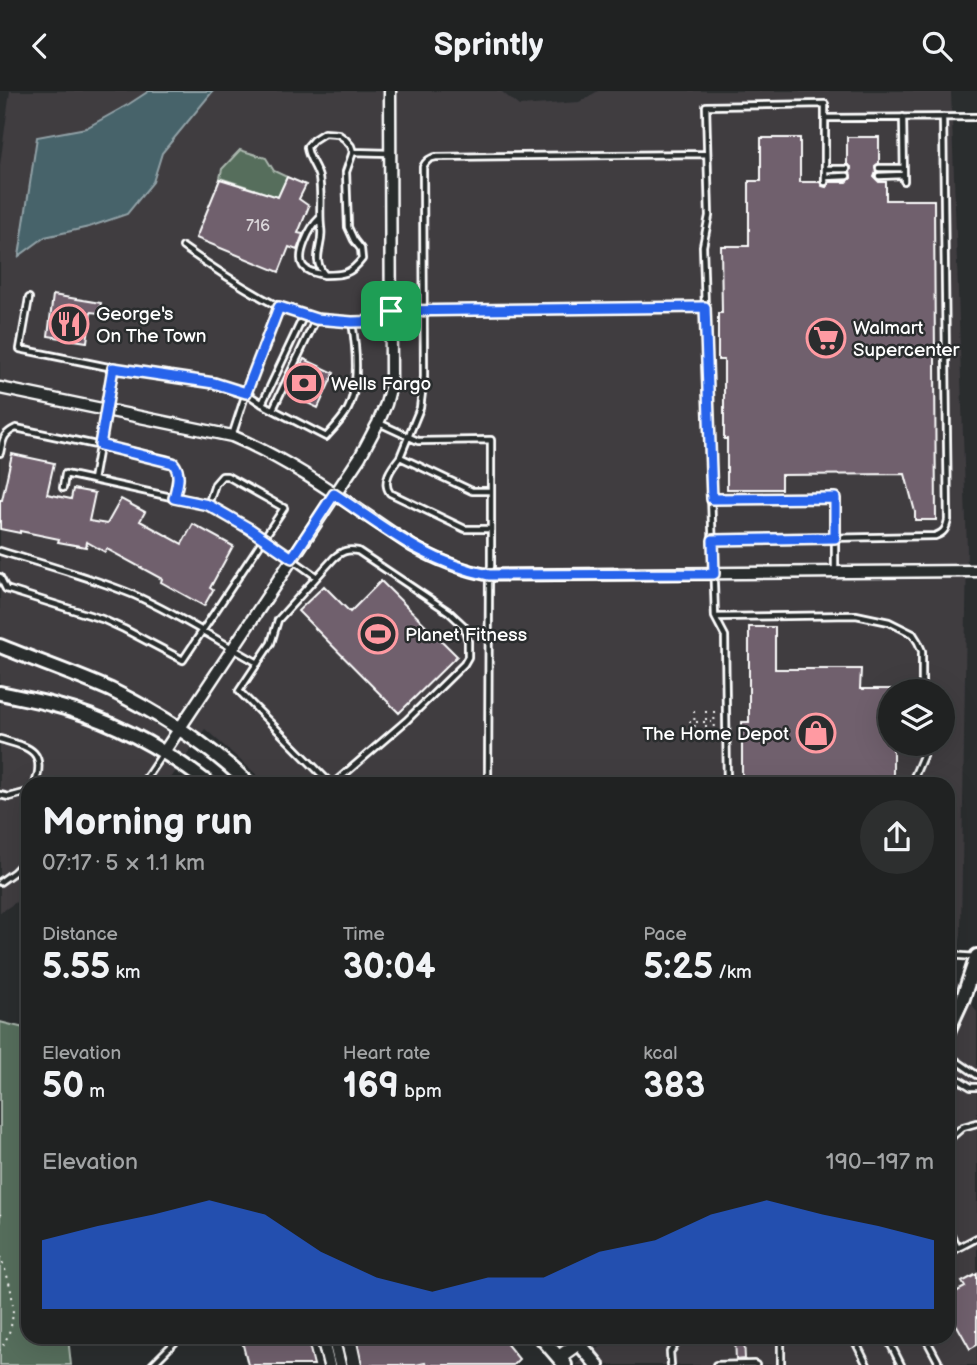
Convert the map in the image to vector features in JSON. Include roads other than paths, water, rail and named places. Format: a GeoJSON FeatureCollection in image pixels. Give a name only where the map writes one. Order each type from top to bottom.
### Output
{"type":"FeatureCollection","features":[{"type":"Feature","properties":{"kind":"street"},"geometry":{"type":"LineString","coordinates":[[163,752],[360,457],[386,404],[391,385],[390,91]]}},
{"type":"Feature","properties":{"kind":"street"},"geometry":{"type":"LineString","coordinates":[[0,388],[232,436],[278,458],[429,556],[469,571],[489,575],[977,571]]}},
{"type":"Feature","properties":{"kind":"street"},"geometry":{"type":"LineString","coordinates":[[0,646],[111,691],[144,708],[203,746],[241,777]]}},
{"type":"Feature","properties":{"kind":"street"},"geometry":{"type":"LineString","coordinates":[[0,693],[55,705],[130,733],[199,777]]}},
{"type":"Feature","properties":{"kind":"street"},"geometry":{"type":"LineString","coordinates":[[955,1016],[977,957]]}},
{"type":"Feature","properties":{"kind":"street"},"geometry":{"type":"LineString","coordinates":[[324,1344],[329,1365]]}},
{"type":"Feature","properties":{"kind":"street"},"geometry":{"type":"LineString","coordinates":[[335,1344],[340,1365]]}},
{"type":"Feature","properties":{"kind":"street"},"geometry":{"type":"LineString","coordinates":[[546,1344],[558,1362],[575,1344]]}},
{"type":"Feature","properties":{"kind":"street"},"geometry":{"type":"LineString","coordinates":[[583,1344],[597,1365]]}},
{"type":"Feature","properties":{"kind":"lane"},"geometry":{"type":"LineString","coordinates":[[727,777],[725,636],[715,617],[703,246],[709,216],[706,106],[825,104],[825,179],[847,176]]}},
{"type":"Feature","properties":{"kind":"lane"},"geometry":{"type":"LineString","coordinates":[[879,176],[904,178],[903,117]]}},
{"type":"Feature","properties":{"kind":"lane"},"geometry":{"type":"LineString","coordinates":[[713,540],[935,536],[946,529],[943,117]]}},
{"type":"Feature","properties":{"kind":"lane"},"geometry":{"type":"LineString","coordinates":[[825,118],[977,117]]}},
{"type":"Feature","properties":{"kind":"lane"},"geometry":{"type":"LineString","coordinates":[[325,275],[317,259],[322,230],[319,219],[319,176],[307,154],[307,147],[324,133],[338,134],[345,139],[353,152]]}},
{"type":"Feature","properties":{"kind":"lane"},"geometry":{"type":"LineString","coordinates":[[353,152],[390,153]]}},
{"type":"Feature","properties":{"kind":"lane"},"geometry":{"type":"LineString","coordinates":[[319,219],[308,234],[301,256],[305,269],[325,275],[345,274],[355,269],[362,259],[361,249],[348,227],[346,172],[353,152]]}},
{"type":"Feature","properties":{"kind":"lane"},"geometry":{"type":"LineString","coordinates":[[491,529],[465,529],[390,493],[386,488],[385,482],[400,457],[421,408],[424,377],[423,167],[430,158],[707,154]]}},
{"type":"Feature","properties":{"kind":"lane"},"geometry":{"type":"LineString","coordinates":[[879,168],[903,168]]}},
{"type":"Feature","properties":{"kind":"lane"},"geometry":{"type":"LineString","coordinates":[[825,169],[847,169]]}},
{"type":"Feature","properties":{"kind":"lane"},"geometry":{"type":"LineString","coordinates":[[183,247],[227,278],[279,307],[316,319],[352,322],[423,311],[705,307]]}},
{"type":"Feature","properties":{"kind":"lane"},"geometry":{"type":"LineString","coordinates":[[29,298],[20,349],[113,368],[214,383],[246,393],[326,437],[347,410],[353,391],[355,352],[352,322]]}},
{"type":"Feature","properties":{"kind":"lane"},"geometry":{"type":"LineString","coordinates":[[232,436],[279,307]]}},
{"type":"Feature","properties":{"kind":"lane"},"geometry":{"type":"LineString","coordinates":[[262,404],[304,315]]}},
{"type":"Feature","properties":{"kind":"lane"},"geometry":{"type":"LineString","coordinates":[[273,409],[316,319]]}},
{"type":"Feature","properties":{"kind":"lane"},"geometry":{"type":"LineString","coordinates":[[93,480],[113,368]]}},
{"type":"Feature","properties":{"kind":"lane"},"geometry":{"type":"LineString","coordinates":[[378,423],[418,441],[491,440],[488,777]]}},
{"type":"Feature","properties":{"kind":"lane"},"geometry":{"type":"LineString","coordinates":[[0,453],[3,439],[8,432],[16,428],[173,463],[179,474],[174,498]]}},
{"type":"Feature","properties":{"kind":"lane"},"geometry":{"type":"LineString","coordinates":[[400,457],[472,491],[491,491]]}},
{"type":"Feature","properties":{"kind":"lane"},"geometry":{"type":"LineString","coordinates":[[63,488],[65,474],[208,505],[265,538],[317,576]]}},
{"type":"Feature","properties":{"kind":"lane"},"geometry":{"type":"LineString","coordinates":[[0,577],[6,589],[102,619],[183,660],[284,508],[227,476],[219,478],[215,484],[208,505]]}},
{"type":"Feature","properties":{"kind":"lane"},"geometry":{"type":"LineString","coordinates":[[712,499],[835,498],[835,573]]}},
{"type":"Feature","properties":{"kind":"lane"},"geometry":{"type":"LineString","coordinates":[[325,777],[239,691],[271,643],[278,619],[341,552],[349,549],[358,551],[450,612],[464,626],[468,657],[406,721],[340,777]]}},
{"type":"Feature","properties":{"kind":"lane"},"geometry":{"type":"LineString","coordinates":[[0,551],[72,572],[150,602],[258,663]]}},
{"type":"Feature","properties":{"kind":"lane"},"geometry":{"type":"LineString","coordinates":[[715,617],[856,615],[889,622],[913,634],[918,642],[922,651],[922,679]]}},
{"type":"Feature","properties":{"kind":"lane"},"geometry":{"type":"LineString","coordinates":[[0,739],[31,748],[37,756],[37,777]]}},
{"type":"Feature","properties":{"kind":"lane"},"geometry":{"type":"LineString","coordinates":[[147,777],[163,752]]}},
{"type":"Feature","properties":{"kind":"lane"},"geometry":{"type":"LineString","coordinates":[[914,777],[923,756]]}},
{"type":"Feature","properties":{"kind":"lane"},"geometry":{"type":"LineString","coordinates":[[0,795],[9,797],[21,794]]}},
{"type":"Feature","properties":{"kind":"lane"},"geometry":{"type":"LineString","coordinates":[[0,882],[21,865]]}},
{"type":"Feature","properties":{"kind":"lane"},"geometry":{"type":"LineString","coordinates":[[955,955],[977,957]]}},
{"type":"Feature","properties":{"kind":"lane"},"geometry":{"type":"LineString","coordinates":[[955,1060],[977,1075]]}},
{"type":"Feature","properties":{"kind":"lane"},"geometry":{"type":"LineString","coordinates":[[955,1077],[971,1087],[977,1087]]}},
{"type":"Feature","properties":{"kind":"lane"},"geometry":{"type":"LineString","coordinates":[[955,1134],[963,1127],[977,1123]]}},
{"type":"Feature","properties":{"kind":"lane"},"geometry":{"type":"LineString","coordinates":[[955,1250],[977,1238]]}},
{"type":"Feature","properties":{"kind":"lane"},"geometry":{"type":"LineString","coordinates":[[955,1243],[958,1248]]}},
{"type":"Feature","properties":{"kind":"lane"},"geometry":{"type":"LineString","coordinates":[[152,1365],[173,1344]]}},
{"type":"Feature","properties":{"kind":"lane"},"geometry":{"type":"LineString","coordinates":[[671,1365],[670,1352],[676,1344]]}},
{"type":"Feature","properties":{"kind":"lane"},"geometry":{"type":"LineString","coordinates":[[780,1344],[781,1365]]}},
{"type":"Feature","properties":{"kind":"lane"},"geometry":{"type":"LineString","coordinates":[[856,1344],[867,1365]]}},
{"type":"Feature","properties":{"kind":"lane"},"geometry":{"type":"LineString","coordinates":[[890,1344],[901,1365]]}},
{"type":"Feature","properties":{"kind":"lane"},"geometry":{"type":"LineString","coordinates":[[929,1344],[940,1365]]}},
{"type":"Feature","properties":{"kind":"lane"},"geometry":{"type":"LineString","coordinates":[[716,1365],[756,1365]]}},
{"type":"Feature","properties":{"kind":"water"},"geometry":{"type":"Polygon","coordinates":[[[149,91],[213,91],[162,153],[153,182],[127,214],[89,227],[45,237],[19,256],[37,137],[86,128],[149,91]]]}},
{"type":"Feature","properties":{"kind":"place","name":"George's On The Town"},"geometry":{"type":"Point","coordinates":[69,324]}},
{"type":"Feature","properties":{"kind":"place","name":"Walmart Supercenter"},"geometry":{"type":"Point","coordinates":[826,338]}},
{"type":"Feature","properties":{"kind":"place","name":"Wells Fargo"},"geometry":{"type":"Point","coordinates":[304,383]}},
{"type":"Feature","properties":{"kind":"place","name":"Planet Fitness"},"geometry":{"type":"Point","coordinates":[378,634]}},
{"type":"Feature","properties":{"kind":"place","name":"The Home Depot"},"geometry":{"type":"Point","coordinates":[816,733]}}]}
